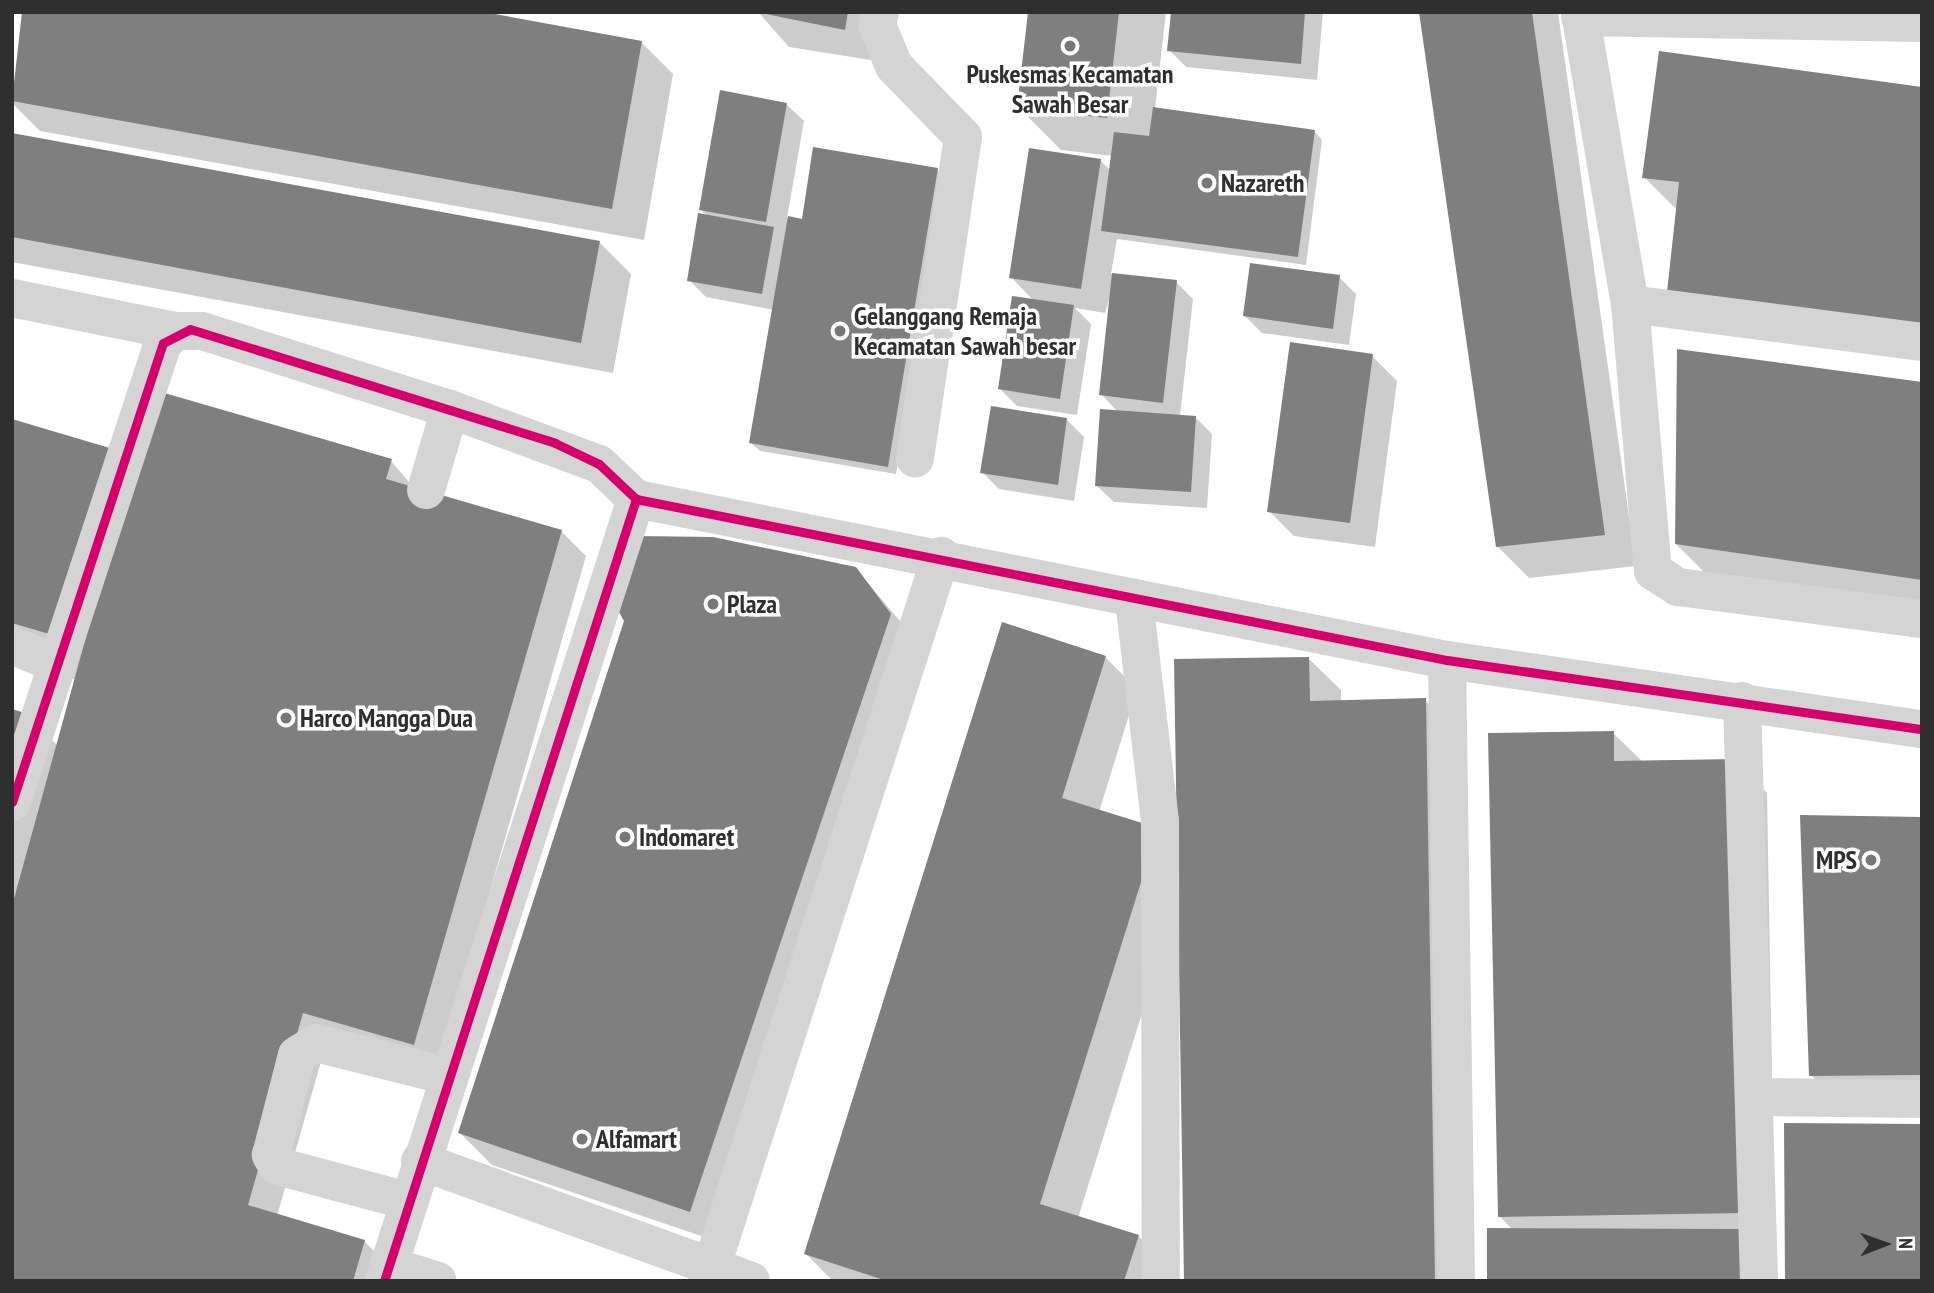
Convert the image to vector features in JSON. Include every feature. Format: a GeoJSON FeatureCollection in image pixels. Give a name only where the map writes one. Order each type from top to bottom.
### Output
{"type":"FeatureCollection","features":[{"type":"Feature","properties":{"kind":"street"},"geometry":{"type":"LineString","coordinates":[[880,12],[877,25],[894,66],[963,136],[915,458]]}},
{"type":"Feature","properties":{"kind":"street"},"geometry":{"type":"LineString","coordinates":[[1922,23],[1580,15],[1630,304],[1653,571],[1678,587],[1922,618]]}},
{"type":"Feature","properties":{"kind":"street"},"geometry":{"type":"LineString","coordinates":[[12,298],[176,331],[202,331],[450,409],[599,464],[636,499],[941,556],[1134,600],[1447,660],[1922,729]]}},
{"type":"Feature","properties":{"kind":"street"},"geometry":{"type":"LineString","coordinates":[[1630,304],[1922,342]]}},
{"type":"Feature","properties":{"kind":"street"},"geometry":{"type":"LineString","coordinates":[[12,802],[163,343],[176,331]]}},
{"type":"Feature","properties":{"kind":"street"},"geometry":{"type":"LineString","coordinates":[[426,490],[450,409]]}},
{"type":"Feature","properties":{"kind":"street"},"geometry":{"type":"LineString","coordinates":[[438,1281],[386,1273],[447,1076],[636,499]]}},
{"type":"Feature","properties":{"kind":"street"},"geometry":{"type":"LineString","coordinates":[[709,1273],[941,556]]}},
{"type":"Feature","properties":{"kind":"street"},"geometry":{"type":"LineString","coordinates":[[1134,600],[1160,821],[1161,1281]]}},
{"type":"Feature","properties":{"kind":"street"},"geometry":{"type":"LineString","coordinates":[[12,645],[58,664]]}},
{"type":"Feature","properties":{"kind":"street"},"geometry":{"type":"LineString","coordinates":[[1447,660],[1456,1281]]}},
{"type":"Feature","properties":{"kind":"street"},"geometry":{"type":"LineString","coordinates":[[1742,701],[1759,1281]]}},
{"type":"Feature","properties":{"kind":"street"},"geometry":{"type":"LineString","coordinates":[[408,1201],[277,1166],[271,1155],[297,1055],[316,1043],[447,1076]]}},
{"type":"Feature","properties":{"kind":"street"},"geometry":{"type":"LineString","coordinates":[[1755,1097],[1922,1099]]}},
{"type":"Feature","properties":{"kind":"street"},"geometry":{"type":"LineString","coordinates":[[420,1161],[709,1273],[751,1281]]}},
{"type":"Feature","properties":{"kind":"building"},"geometry":{"type":"Polygon","coordinates":[[[22,12],[484,12],[642,41],[612,209],[12,101],[22,12]]]}},
{"type":"Feature","properties":{"kind":"building"},"geometry":{"type":"Polygon","coordinates":[[[756,12],[848,12],[845,30],[756,12]]]}},
{"type":"Feature","properties":{"kind":"building","name":"Puskesmas Kecamatan Sawah Besar"},"geometry":{"type":"Polygon","coordinates":[[[1028,12],[1119,12],[1107,118],[1017,108],[1028,12]]]}},
{"type":"Feature","properties":{"kind":"building"},"geometry":{"type":"Polygon","coordinates":[[[1171,12],[1305,12],[1301,64],[1167,51],[1171,12]]]}},
{"type":"Feature","properties":{"kind":"building"},"geometry":{"type":"Polygon","coordinates":[[[1419,12],[1532,12],[1605,535],[1496,547],[1419,12]]]}},
{"type":"Feature","properties":{"kind":"building"},"geometry":{"type":"Polygon","coordinates":[[[1659,51],[1922,87],[1922,327],[1667,292],[1679,182],[1642,178],[1659,51]]]}},
{"type":"Feature","properties":{"kind":"building"},"geometry":{"type":"Polygon","coordinates":[[[720,90],[787,103],[766,222],[699,210],[720,90]]]}},
{"type":"Feature","properties":{"kind":"building","name":"Nazareth"},"geometry":{"type":"Polygon","coordinates":[[[1153,107],[1315,130],[1298,257],[1101,231],[1114,132],[1149,136],[1153,107]]]}},
{"type":"Feature","properties":{"kind":"building"},"geometry":{"type":"Polygon","coordinates":[[[12,133],[600,241],[581,343],[12,237],[12,133]]]}},
{"type":"Feature","properties":{"kind":"building","name":"Gelanggang Remaja Kecamatan Sawah besar"},"geometry":{"type":"Polygon","coordinates":[[[813,147],[938,168],[888,467],[749,443],[788,216],[802,219],[813,147]]]}},
{"type":"Feature","properties":{"kind":"building"},"geometry":{"type":"Polygon","coordinates":[[[1029,148],[1101,159],[1081,289],[1009,278],[1029,148]]]}},
{"type":"Feature","properties":{"kind":"building"},"geometry":{"type":"Polygon","coordinates":[[[698,213],[774,227],[762,294],[687,281],[698,213]]]}},
{"type":"Feature","properties":{"kind":"building"},"geometry":{"type":"Polygon","coordinates":[[[1250,263],[1340,275],[1333,329],[1243,316],[1250,263]]]}},
{"type":"Feature","properties":{"kind":"building"},"geometry":{"type":"Polygon","coordinates":[[[1112,273],[1177,280],[1163,403],[1099,395],[1112,273]]]}},
{"type":"Feature","properties":{"kind":"building"},"geometry":{"type":"Polygon","coordinates":[[[1012,296],[1074,305],[1060,399],[998,389],[1012,296]]]}},
{"type":"Feature","properties":{"kind":"building"},"geometry":{"type":"Polygon","coordinates":[[[1290,342],[1373,354],[1350,523],[1267,512],[1290,342]]]}},
{"type":"Feature","properties":{"kind":"building"},"geometry":{"type":"Polygon","coordinates":[[[1677,349],[1922,382],[1922,580],[1675,544],[1677,349]]]}},
{"type":"Feature","properties":{"kind":"building","name":"Harco Mangga Dua"},"geometry":{"type":"Polygon","coordinates":[[[154,390],[392,459],[386,479],[562,530],[414,1045],[303,1013],[248,1205],[365,1240],[353,1281],[12,1281],[12,906],[154,390]]]}},
{"type":"Feature","properties":{"kind":"building"},"geometry":{"type":"Polygon","coordinates":[[[991,406],[1067,418],[1058,485],[980,473],[991,406]]]}},
{"type":"Feature","properties":{"kind":"building"},"geometry":{"type":"Polygon","coordinates":[[[1100,409],[1196,416],[1191,492],[1095,486],[1100,409]]]}},
{"type":"Feature","properties":{"kind":"building"},"geometry":{"type":"Polygon","coordinates":[[[12,419],[113,449],[56,636],[12,623],[12,419]]]}},
{"type":"Feature","properties":{"kind":"building"},"geometry":{"type":"Polygon","coordinates":[[[636,536],[713,537],[856,567],[891,614],[690,1212],[458,1133],[624,621],[614,603],[636,536]]]}},
{"type":"Feature","properties":{"kind":"building"},"geometry":{"type":"Polygon","coordinates":[[[1002,622],[1106,656],[1062,798],[1158,828],[1040,1204],[1139,1235],[1124,1281],[887,1281],[804,1254],[1002,622]]]}},
{"type":"Feature","properties":{"kind":"building"},"geometry":{"type":"Polygon","coordinates":[[[1309,657],[1310,701],[1426,698],[1435,1281],[1184,1281],[1174,659],[1309,657]]]}},
{"type":"Feature","properties":{"kind":"building"},"geometry":{"type":"Polygon","coordinates":[[[12,709],[28,714],[12,766],[12,709]]]}},
{"type":"Feature","properties":{"kind":"building"},"geometry":{"type":"Polygon","coordinates":[[[1614,731],[1614,761],[1736,759],[1744,1213],[1498,1217],[1488,733],[1614,731]]]}},
{"type":"Feature","properties":{"kind":"building"},"geometry":{"type":"Polygon","coordinates":[[[1800,815],[1922,817],[1922,1075],[1809,1076],[1800,815]]]}},
{"type":"Feature","properties":{"kind":"building"},"geometry":{"type":"Polygon","coordinates":[[[1784,1123],[1922,1124],[1922,1281],[1785,1281],[1784,1123]]]}},
{"type":"Feature","properties":{"kind":"building"},"geometry":{"type":"Polygon","coordinates":[[[1487,1228],[1746,1229],[1746,1281],[1487,1281],[1487,1228]]]}},
{"type":"Feature","properties":{"kind":"cycle path"},"geometry":{"type":"LineString","coordinates":[[12,802],[163,343],[190,329],[555,443],[599,464],[636,499],[1447,660],[1922,729]]}},
{"type":"Feature","properties":{"kind":"cycle path"},"geometry":{"type":"LineString","coordinates":[[384,1281],[636,499]]}},
{"type":"Feature","properties":{"kind":"place","name":"Puskesmas Kecamatan Sawah Besar"},"geometry":{"type":"Point","coordinates":[1070,46]}},
{"type":"Feature","properties":{"kind":"place","name":"Nazareth"},"geometry":{"type":"Point","coordinates":[1207,183]}},
{"type":"Feature","properties":{"kind":"place","name":"Gelanggang Remaja Kecamatan Sawah besar"},"geometry":{"type":"Point","coordinates":[840,331]}},
{"type":"Feature","properties":{"kind":"place","name":"Plaza"},"geometry":{"type":"Point","coordinates":[713,604]}},
{"type":"Feature","properties":{"kind":"place","name":"Harco Mangga Dua"},"geometry":{"type":"Point","coordinates":[286,718]}},
{"type":"Feature","properties":{"kind":"place","name":"Indomaret"},"geometry":{"type":"Point","coordinates":[625,837]}},
{"type":"Feature","properties":{"kind":"place","name":"MPS"},"geometry":{"type":"Point","coordinates":[1871,860]}},
{"type":"Feature","properties":{"kind":"place","name":"Alfamart"},"geometry":{"type":"Point","coordinates":[582,1139]}}]}
